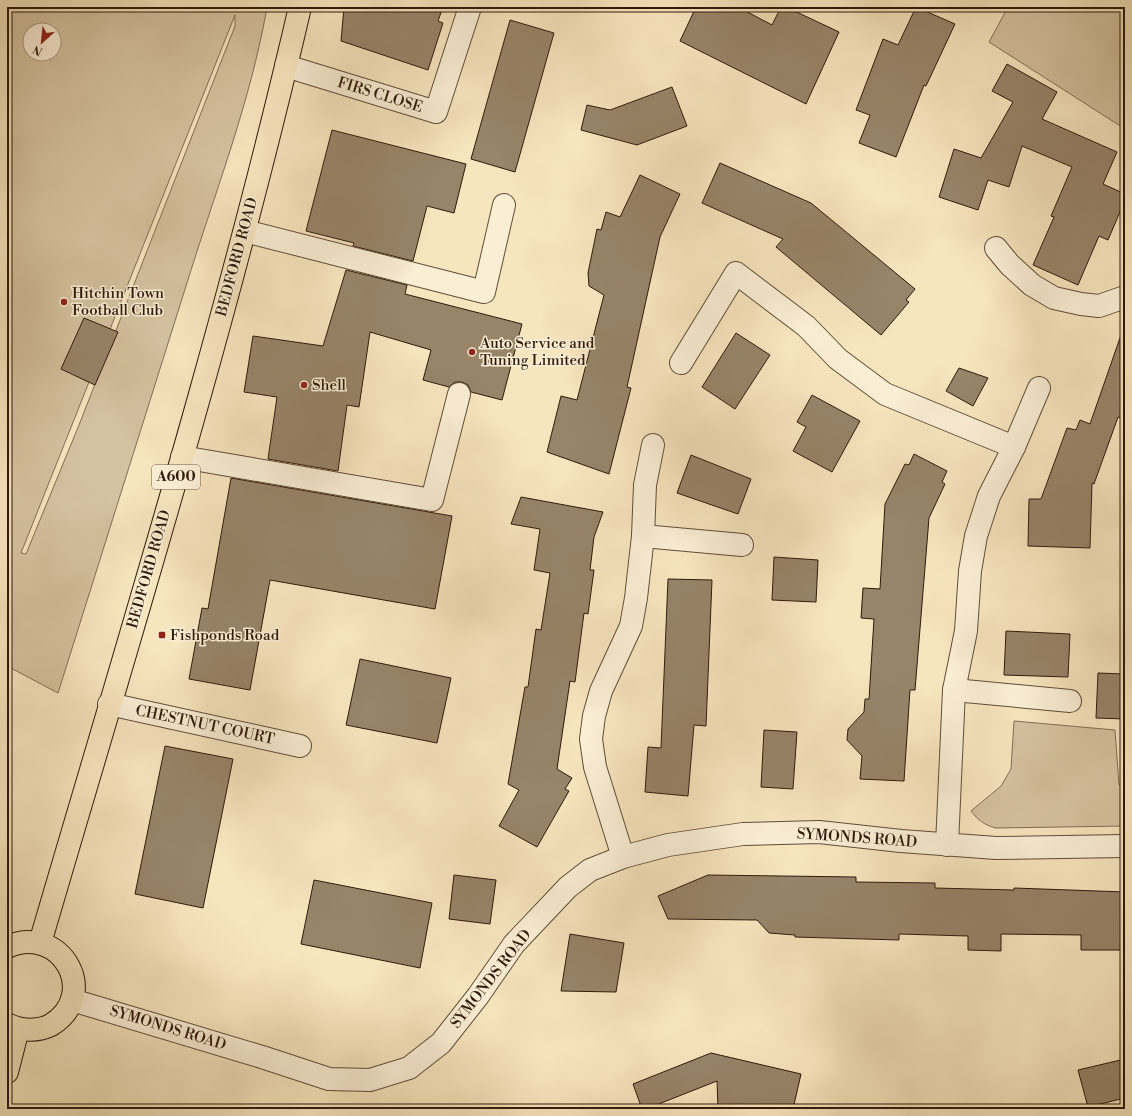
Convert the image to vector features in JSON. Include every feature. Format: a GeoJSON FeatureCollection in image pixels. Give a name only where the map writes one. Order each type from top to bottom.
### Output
{"type":"FeatureCollection","features":[{"type":"Feature","properties":{"kind":"main road","name":"BEDFORD ROAD"},"geometry":{"type":"LineString","coordinates":[[40,943],[182,457],[245,231],[300,7]]}},
{"type":"Feature","properties":{"kind":"main road"},"geometry":{"type":"LineString","coordinates":[[7,948],[17,943],[40,943],[51,947],[61,955],[68,964],[73,976],[74,988],[72,1000],[62,1016],[46,1027],[34,1030],[13,1026],[7,1072]]}},
{"type":"Feature","properties":{"kind":"street","name":"FIRS CLOSE"},"geometry":{"type":"LineString","coordinates":[[286,66],[436,112],[470,7]]}},
{"type":"Feature","properties":{"kind":"street"},"geometry":{"type":"LineString","coordinates":[[245,231],[484,292],[504,205]]}},
{"type":"Feature","properties":{"kind":"street"},"geometry":{"type":"LineString","coordinates":[[996,248],[1010,265],[1032,285],[1054,298],[1099,306],[1125,297]]}},
{"type":"Feature","properties":{"kind":"street"},"geometry":{"type":"LineString","coordinates":[[681,363],[736,273],[806,326],[838,359],[885,394],[1014,447]]}},
{"type":"Feature","properties":{"kind":"street"},"geometry":{"type":"LineString","coordinates":[[947,844],[954,690],[966,631],[970,571],[976,536],[989,496],[1014,447],[1039,388]]}},
{"type":"Feature","properties":{"kind":"street"},"geometry":{"type":"LineString","coordinates":[[182,457],[432,500],[459,394]]}},
{"type":"Feature","properties":{"kind":"street"},"geometry":{"type":"LineString","coordinates":[[623,857],[594,767],[591,739],[594,716],[601,691],[631,626],[636,598],[643,536],[645,484],[654,445]]}},
{"type":"Feature","properties":{"kind":"street"},"geometry":{"type":"LineString","coordinates":[[643,536],[742,545]]}},
{"type":"Feature","properties":{"kind":"street"},"geometry":{"type":"LineString","coordinates":[[954,690],[1070,702]]}},
{"type":"Feature","properties":{"kind":"street","name":"CHESTNUT COURT"},"geometry":{"type":"LineString","coordinates":[[110,704],[300,746]]}},
{"type":"Feature","properties":{"kind":"street","name":"SYMONDS ROAD"},"geometry":{"type":"LineString","coordinates":[[72,1000],[262,1057],[329,1079],[370,1080],[409,1068],[441,1043],[478,996],[514,944],[568,887],[590,870],[623,857],[668,844],[743,834],[819,832],[996,848],[1125,846]]}},
{"type":"Feature","properties":{"kind":"shaded area","name":"Hitchin Town Football Club"},"geometry":{"type":"Polygon","coordinates":[[[7,7],[266,7],[259,45],[243,109],[58,693],[7,666],[7,7]],[[235,15],[21,553],[26,554],[79,425],[235,26],[235,15]]]}},
{"type":"Feature","properties":{"kind":"shaded area"},"geometry":{"type":"Polygon","coordinates":[[[1008,7],[1125,7],[1125,129],[989,42],[1008,7]]]}},
{"type":"Feature","properties":{"kind":"shaded area"},"geometry":{"type":"Polygon","coordinates":[[[1014,721],[1115,730],[1119,785],[1125,787],[1125,826],[996,828],[979,820],[971,811],[1001,786],[1011,769],[1014,721]]]}},
{"type":"Feature","properties":{"kind":"building"},"geometry":{"type":"Polygon","coordinates":[[[344,7],[443,7],[438,21],[443,23],[428,70],[341,41],[344,7]]]}},
{"type":"Feature","properties":{"kind":"building"},"geometry":{"type":"Polygon","coordinates":[[[696,7],[738,7],[772,25],[781,7],[786,7],[839,32],[806,104],[680,41],[696,7]]]}},
{"type":"Feature","properties":{"kind":"building"},"geometry":{"type":"Polygon","coordinates":[[[916,7],[955,24],[926,86],[924,85],[896,157],[859,143],[870,115],[856,110],[883,39],[898,45],[916,7]]]}},
{"type":"Feature","properties":{"kind":"building"},"geometry":{"type":"Polygon","coordinates":[[[510,20],[554,33],[515,172],[471,159],[510,20]]]}},
{"type":"Feature","properties":{"kind":"building"},"geometry":{"type":"Polygon","coordinates":[[[1007,64],[1057,92],[1042,119],[1117,152],[1103,184],[1125,194],[1125,200],[1108,240],[1099,236],[1078,285],[1033,265],[1054,217],[1051,216],[1072,167],[1022,146],[1009,187],[988,180],[978,210],[939,197],[954,149],[981,158],[1013,102],[992,91],[1007,64]]]}},
{"type":"Feature","properties":{"kind":"building"},"geometry":{"type":"Polygon","coordinates":[[[672,87],[687,126],[637,145],[581,130],[587,105],[610,110],[672,87]]]}},
{"type":"Feature","properties":{"kind":"building"},"geometry":{"type":"Polygon","coordinates":[[[332,130],[466,164],[454,213],[427,206],[413,261],[353,246],[354,243],[306,231],[332,130]]]}},
{"type":"Feature","properties":{"kind":"building"},"geometry":{"type":"Polygon","coordinates":[[[720,163],[811,203],[915,289],[906,300],[909,302],[881,335],[776,247],[783,239],[702,203],[720,163]]]}},
{"type":"Feature","properties":{"kind":"building"},"geometry":{"type":"Polygon","coordinates":[[[640,175],[680,194],[660,237],[627,387],[631,388],[609,474],[547,452],[561,396],[577,400],[604,295],[589,286],[588,273],[597,229],[601,230],[606,212],[620,217],[640,175]]]}},
{"type":"Feature","properties":{"kind":"building"},"geometry":{"type":"Polygon","coordinates":[[[346,270],[407,285],[405,294],[522,324],[502,400],[471,392],[468,385],[462,382],[455,382],[449,387],[423,380],[431,350],[370,332],[359,407],[347,405],[338,471],[268,459],[277,397],[244,392],[253,336],[323,346],[346,270]]]}},
{"type":"Feature","properties":{"kind":"building"},"geometry":{"type":"Polygon","coordinates":[[[84,318],[118,332],[95,385],[61,369],[84,318]]]}},
{"type":"Feature","properties":{"kind":"building"},"geometry":{"type":"Polygon","coordinates":[[[736,333],[770,355],[735,409],[702,387],[736,333]]]}},
{"type":"Feature","properties":{"kind":"building"},"geometry":{"type":"Polygon","coordinates":[[[1121,335],[1125,336],[1125,420],[1118,417],[1094,484],[1092,483],[1090,548],[1028,546],[1029,499],[1041,499],[1067,428],[1076,430],[1080,420],[1090,424],[1121,335]]]}},
{"type":"Feature","properties":{"kind":"building"},"geometry":{"type":"Polygon","coordinates":[[[959,368],[988,378],[973,406],[946,391],[959,368]]]}},
{"type":"Feature","properties":{"kind":"building"},"geometry":{"type":"Polygon","coordinates":[[[812,395],[860,421],[832,472],[793,451],[806,427],[797,422],[812,395]]]}},
{"type":"Feature","properties":{"kind":"building"},"geometry":{"type":"Polygon","coordinates":[[[914,454],[947,471],[942,482],[945,484],[929,518],[915,690],[910,690],[904,781],[860,779],[862,756],[847,740],[848,729],[864,712],[865,699],[869,699],[874,619],[861,618],[863,588],[880,589],[885,504],[905,464],[909,465],[914,454]]]}},
{"type":"Feature","properties":{"kind":"building"},"geometry":{"type":"Polygon","coordinates":[[[691,455],[751,479],[738,514],[677,493],[691,455]]]}},
{"type":"Feature","properties":{"kind":"building"},"geometry":{"type":"Polygon","coordinates":[[[231,478],[452,516],[435,609],[270,580],[250,690],[189,679],[202,608],[208,609],[231,478]]]}},
{"type":"Feature","properties":{"kind":"building"},"geometry":{"type":"Polygon","coordinates":[[[521,497],[603,512],[594,537],[590,570],[594,570],[588,614],[584,613],[575,682],[570,681],[557,769],[572,778],[565,789],[569,791],[537,847],[499,826],[519,790],[508,784],[525,687],[528,687],[536,629],[541,630],[550,573],[534,570],[540,529],[511,524],[521,497]]]}},
{"type":"Feature","properties":{"kind":"building"},"geometry":{"type":"Polygon","coordinates":[[[774,557],[818,560],[816,602],[772,600],[774,557]]]}},
{"type":"Feature","properties":{"kind":"building"},"geometry":{"type":"Polygon","coordinates":[[[668,579],[712,580],[706,726],[694,725],[688,796],[645,792],[648,747],[661,748],[668,579]]]}},
{"type":"Feature","properties":{"kind":"building"},"geometry":{"type":"Polygon","coordinates":[[[1006,631],[1070,634],[1068,677],[1004,675],[1006,631]]]}},
{"type":"Feature","properties":{"kind":"building"},"geometry":{"type":"Polygon","coordinates":[[[360,659],[451,678],[437,743],[346,725],[360,659]]]}},
{"type":"Feature","properties":{"kind":"building"},"geometry":{"type":"Polygon","coordinates":[[[1098,673],[1125,674],[1125,719],[1096,718],[1098,673]]]}},
{"type":"Feature","properties":{"kind":"building"},"geometry":{"type":"Polygon","coordinates":[[[764,730],[797,732],[793,789],[761,787],[764,730]]]}},
{"type":"Feature","properties":{"kind":"building"},"geometry":{"type":"Polygon","coordinates":[[[165,746],[233,759],[203,908],[135,894],[165,746]]]}},
{"type":"Feature","properties":{"kind":"building"},"geometry":{"type":"Polygon","coordinates":[[[454,875],[496,880],[490,924],[449,919],[454,875]]]}},
{"type":"Feature","properties":{"kind":"building"},"geometry":{"type":"Polygon","coordinates":[[[708,875],[856,877],[856,882],[935,883],[935,888],[1014,890],[1014,888],[1125,892],[1125,950],[1081,950],[1081,935],[1001,934],[1001,951],[968,950],[968,936],[899,934],[899,940],[795,937],[795,935],[769,933],[757,920],[668,919],[658,896],[708,875]]]}},
{"type":"Feature","properties":{"kind":"building"},"geometry":{"type":"Polygon","coordinates":[[[314,880],[432,903],[420,968],[301,944],[314,880]]]}},
{"type":"Feature","properties":{"kind":"building"},"geometry":{"type":"Polygon","coordinates":[[[570,934],[624,943],[616,992],[561,991],[570,934]]]}},
{"type":"Feature","properties":{"kind":"building"},"geometry":{"type":"Polygon","coordinates":[[[711,1053],[801,1074],[793,1109],[718,1109],[717,1081],[646,1109],[642,1109],[633,1084],[711,1053]]]}},
{"type":"Feature","properties":{"kind":"building"},"geometry":{"type":"Polygon","coordinates":[[[1125,1059],[1125,1098],[1088,1107],[1078,1070],[1125,1059]]]}},
{"type":"Feature","properties":{"kind":"place","name":"Hitchin Town Football Club"},"geometry":{"type":"Point","coordinates":[64,302]}},
{"type":"Feature","properties":{"kind":"place","name":"Auto Service and Tuning Limited"},"geometry":{"type":"Point","coordinates":[472,352]}},
{"type":"Feature","properties":{"kind":"place","name":"Shell"},"geometry":{"type":"Point","coordinates":[304,385]}},
{"type":"Feature","properties":{"kind":"place","name":"Fishponds Road"},"geometry":{"type":"Point","coordinates":[162,635]}}]}
